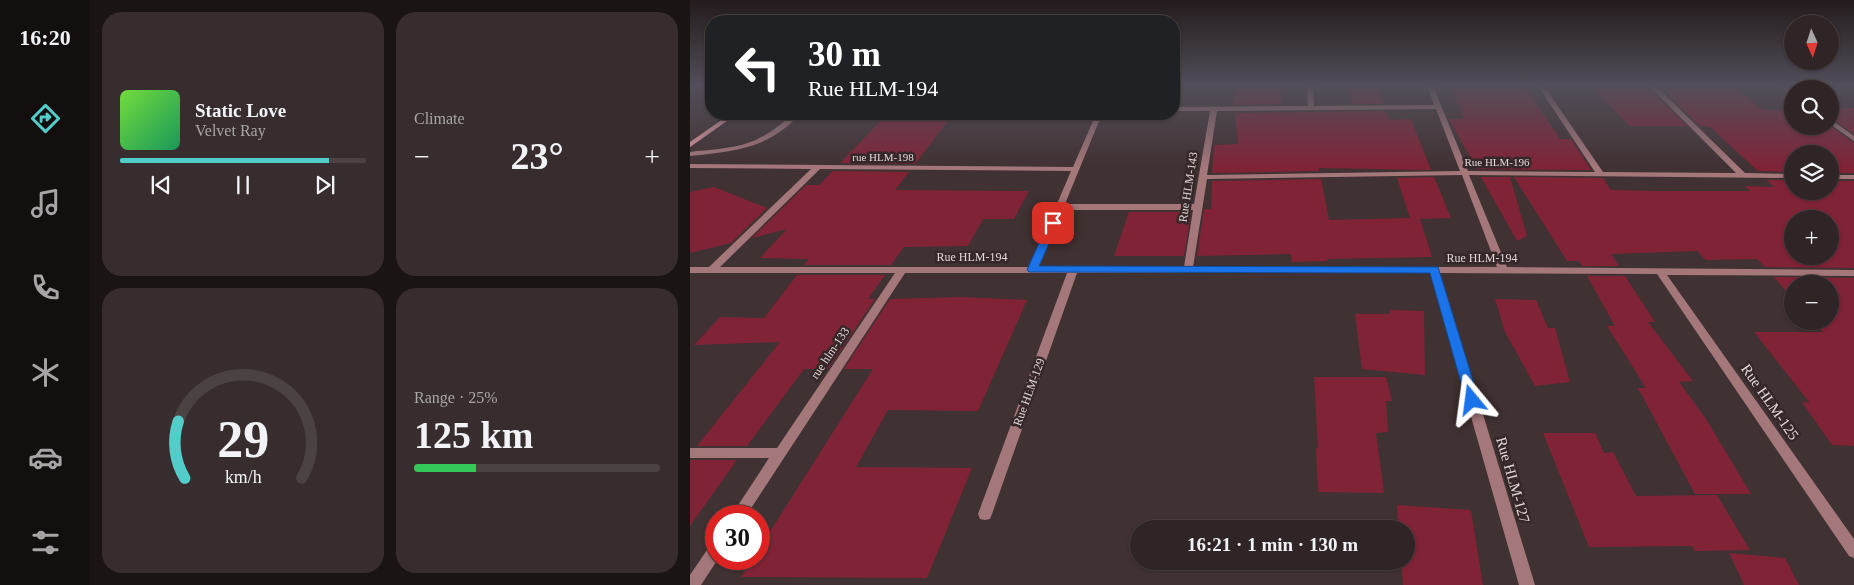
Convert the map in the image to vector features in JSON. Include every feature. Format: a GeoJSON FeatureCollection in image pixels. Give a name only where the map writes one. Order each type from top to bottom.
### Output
{"type":"FeatureCollection","features":[{"type":"Feature","properties":{"kind":"street","name":"Rue HLM-143"},"geometry":{"type":"LineString","coordinates":[[1188,270],[1213,113]]}},
{"type":"Feature","properties":{"kind":"street"},"geometry":{"type":"LineString","coordinates":[[1441,113],[1503,270]]}},
{"type":"Feature","properties":{"kind":"street"},"geometry":{"type":"LineString","coordinates":[[1559,113],[1600,174]]}},
{"type":"Feature","properties":{"kind":"street"},"geometry":{"type":"LineString","coordinates":[[1680,113],[1742,175]]}},
{"type":"Feature","properties":{"kind":"street"},"geometry":{"type":"LineString","coordinates":[[690,145],[725,120]]}},
{"type":"Feature","properties":{"kind":"street"},"geometry":{"type":"LineString","coordinates":[[690,154],[754,144],[768,138],[790,120]]}},
{"type":"Feature","properties":{"kind":"street"},"geometry":{"type":"LineString","coordinates":[[1032,270],[1096,120]]}},
{"type":"Feature","properties":{"kind":"street"},"geometry":{"type":"LineString","coordinates":[[1839,128],[1854,139]]}},
{"type":"Feature","properties":{"kind":"street","name":"rue HLM-198"},"geometry":{"type":"LineString","coordinates":[[690,166],[1075,169]]}},
{"type":"Feature","properties":{"kind":"street"},"geometry":{"type":"LineString","coordinates":[[711,270],[818,167]]}},
{"type":"Feature","properties":{"kind":"street","name":"Rue HLM-196"},"geometry":{"type":"LineString","coordinates":[[1202,177],[1465,173],[1784,176]]}},
{"type":"Feature","properties":{"kind":"street"},"geometry":{"type":"LineString","coordinates":[[1839,177],[1854,177]]}},
{"type":"Feature","properties":{"kind":"street"},"geometry":{"type":"LineString","coordinates":[[1059,207],[1198,207]]}},
{"type":"Feature","properties":{"kind":"street","name":"rue hlm-133"},"geometry":{"type":"LineString","coordinates":[[746,505],[903,269]]}},
{"type":"Feature","properties":{"kind":"street","name":"Rue HLM-194"},"geometry":{"type":"LineString","coordinates":[[690,270],[1503,270],[1854,273]]}},
{"type":"Feature","properties":{"kind":"street","name":"Rue HLM-129"},"geometry":{"type":"LineString","coordinates":[[985,514],[1073,270]]}},
{"type":"Feature","properties":{"kind":"street","name":"Rue HLM-127"},"geometry":{"type":"LineString","coordinates":[[1434,270],[1527,585]]}},
{"type":"Feature","properties":{"kind":"street","name":"Rue HLM-125"},"geometry":{"type":"LineString","coordinates":[[1660,271],[1854,551]]}},
{"type":"Feature","properties":{"kind":"street"},"geometry":{"type":"LineString","coordinates":[[690,453],[781,453]]}},
{"type":"Feature","properties":{"kind":"street"},"geometry":{"type":"LineString","coordinates":[[692,585],[705,566]]}},
{"type":"Feature","properties":{"kind":"building"},"geometry":{"type":"Polygon","coordinates":[[[1235,113],[1387,113],[1389,120],[1411,119],[1431,170],[1319,168],[1319,171],[1212,173],[1214,145],[1238,144],[1235,113]]]}},
{"type":"Feature","properties":{"kind":"building"},"geometry":{"type":"Polygon","coordinates":[[[1462,113],[1543,113],[1560,139],[1571,139],[1591,170],[1477,169],[1449,119],[1464,119],[1462,113]]]}},
{"type":"Feature","properties":{"kind":"building"},"geometry":{"type":"Polygon","coordinates":[[[1618,113],[1674,113],[1687,126],[1630,126],[1618,113]]]}},
{"type":"Feature","properties":{"kind":"building"},"geometry":{"type":"Polygon","coordinates":[[[1687,113],[1784,113],[1784,135],[1839,135],[1839,132],[1854,143],[1854,173],[1839,173],[1839,145],[1784,145],[1784,172],[1758,171],[1710,127],[1700,126],[1687,113]]]}},
{"type":"Feature","properties":{"kind":"building"},"geometry":{"type":"Polygon","coordinates":[[[1839,113],[1854,113],[1854,134],[1839,123],[1839,113]]]}},
{"type":"Feature","properties":{"kind":"building"},"geometry":{"type":"Polygon","coordinates":[[[881,120],[948,120],[915,164],[840,163],[881,120]]]}},
{"type":"Feature","properties":{"kind":"building"},"geometry":{"type":"Polygon","coordinates":[[[833,171],[909,172],[895,190],[1029,191],[1014,219],[983,219],[968,246],[904,247],[891,265],[804,265],[809,259],[760,258],[787,229],[752,238],[806,185],[819,185],[833,171]]]}},
{"type":"Feature","properties":{"kind":"building"},"geometry":{"type":"Polygon","coordinates":[[[1434,177],[1451,218],[1420,219],[1432,257],[1327,259],[1328,261],[1292,262],[1291,254],[1197,256],[1204,209],[1211,209],[1212,181],[1321,179],[1329,220],[1410,218],[1397,178],[1434,177]]]}},
{"type":"Feature","properties":{"kind":"building"},"geometry":{"type":"Polygon","coordinates":[[[1481,177],[1510,177],[1527,236],[1517,241],[1481,177]]]}},
{"type":"Feature","properties":{"kind":"building"},"geometry":{"type":"Polygon","coordinates":[[[1514,177],[1603,178],[1611,190],[1657,191],[1750,191],[1745,186],[1774,187],[1767,180],[1784,180],[1784,200],[1839,200],[1839,181],[1854,181],[1854,268],[1765,267],[1757,259],[1706,260],[1697,251],[1611,254],[1619,266],[1582,266],[1579,261],[1567,261],[1514,177]]]}},
{"type":"Feature","properties":{"kind":"building"},"geometry":{"type":"Polygon","coordinates":[[[714,187],[767,208],[731,243],[690,253],[690,192],[714,187]]]}},
{"type":"Feature","properties":{"kind":"building"},"geometry":{"type":"Polygon","coordinates":[[[1129,212],[1191,212],[1184,256],[1114,256],[1129,212]]]}},
{"type":"Feature","properties":{"kind":"building"},"geometry":{"type":"Polygon","coordinates":[[[797,275],[885,275],[868,299],[875,299],[828,369],[804,369],[747,446],[697,446],[780,342],[694,345],[720,317],[764,318],[797,275]]]}},
{"type":"Feature","properties":{"kind":"building"},"geometry":{"type":"Polygon","coordinates":[[[1587,276],[1625,276],[1655,322],[1648,322],[1693,381],[1679,382],[1706,419],[1751,494],[1695,494],[1638,388],[1646,388],[1607,326],[1615,326],[1587,276]]]}},
{"type":"Feature","properties":{"kind":"building"},"geometry":{"type":"Polygon","coordinates":[[[1774,277],[1784,277],[1784,289],[1774,277]]]}},
{"type":"Feature","properties":{"kind":"building"},"geometry":{"type":"Polygon","coordinates":[[[1839,278],[1854,278],[1854,446],[1832,445],[1802,402],[1810,403],[1754,332],[1823,332],[1821,330],[1839,330],[1839,278]]]}},
{"type":"Feature","properties":{"kind":"building"},"geometry":{"type":"Polygon","coordinates":[[[961,297],[1027,300],[978,411],[888,410],[856,467],[972,468],[927,578],[741,577],[746,570],[770,570],[770,532],[873,369],[844,369],[890,299],[961,297]]]}},
{"type":"Feature","properties":{"kind":"building"},"geometry":{"type":"Polygon","coordinates":[[[1495,299],[1536,300],[1548,328],[1555,328],[1570,382],[1535,386],[1505,332],[1495,299]]]}},
{"type":"Feature","properties":{"kind":"building"},"geometry":{"type":"Polygon","coordinates":[[[1389,310],[1424,311],[1425,375],[1362,369],[1355,314],[1390,314],[1389,310]]]}},
{"type":"Feature","properties":{"kind":"building"},"geometry":{"type":"Polygon","coordinates":[[[1314,377],[1386,377],[1392,401],[1386,401],[1388,432],[1376,433],[1384,493],[1318,492],[1316,448],[1318,448],[1314,377]]]}},
{"type":"Feature","properties":{"kind":"building"},"geometry":{"type":"Polygon","coordinates":[[[1543,433],[1595,433],[1604,453],[1613,452],[1636,496],[1717,495],[1750,550],[1695,551],[1692,546],[1589,547],[1543,433]]]}},
{"type":"Feature","properties":{"kind":"building"},"geometry":{"type":"Polygon","coordinates":[[[690,460],[737,460],[690,526],[690,460]]]}},
{"type":"Feature","properties":{"kind":"building"},"geometry":{"type":"Polygon","coordinates":[[[1397,505],[1471,510],[1483,585],[1403,585],[1402,570],[1415,570],[1415,520],[1398,520],[1397,505]]]}},
{"type":"Feature","properties":{"kind":"building"},"geometry":{"type":"Polygon","coordinates":[[[1729,553],[1785,558],[1799,585],[1744,585],[1729,553]]]}},
{"type":"Feature","properties":{"kind":"route"},"geometry":{"type":"LineString","coordinates":[[1053,223],[1032,270],[1434,270],[1472,400]]}}]}
